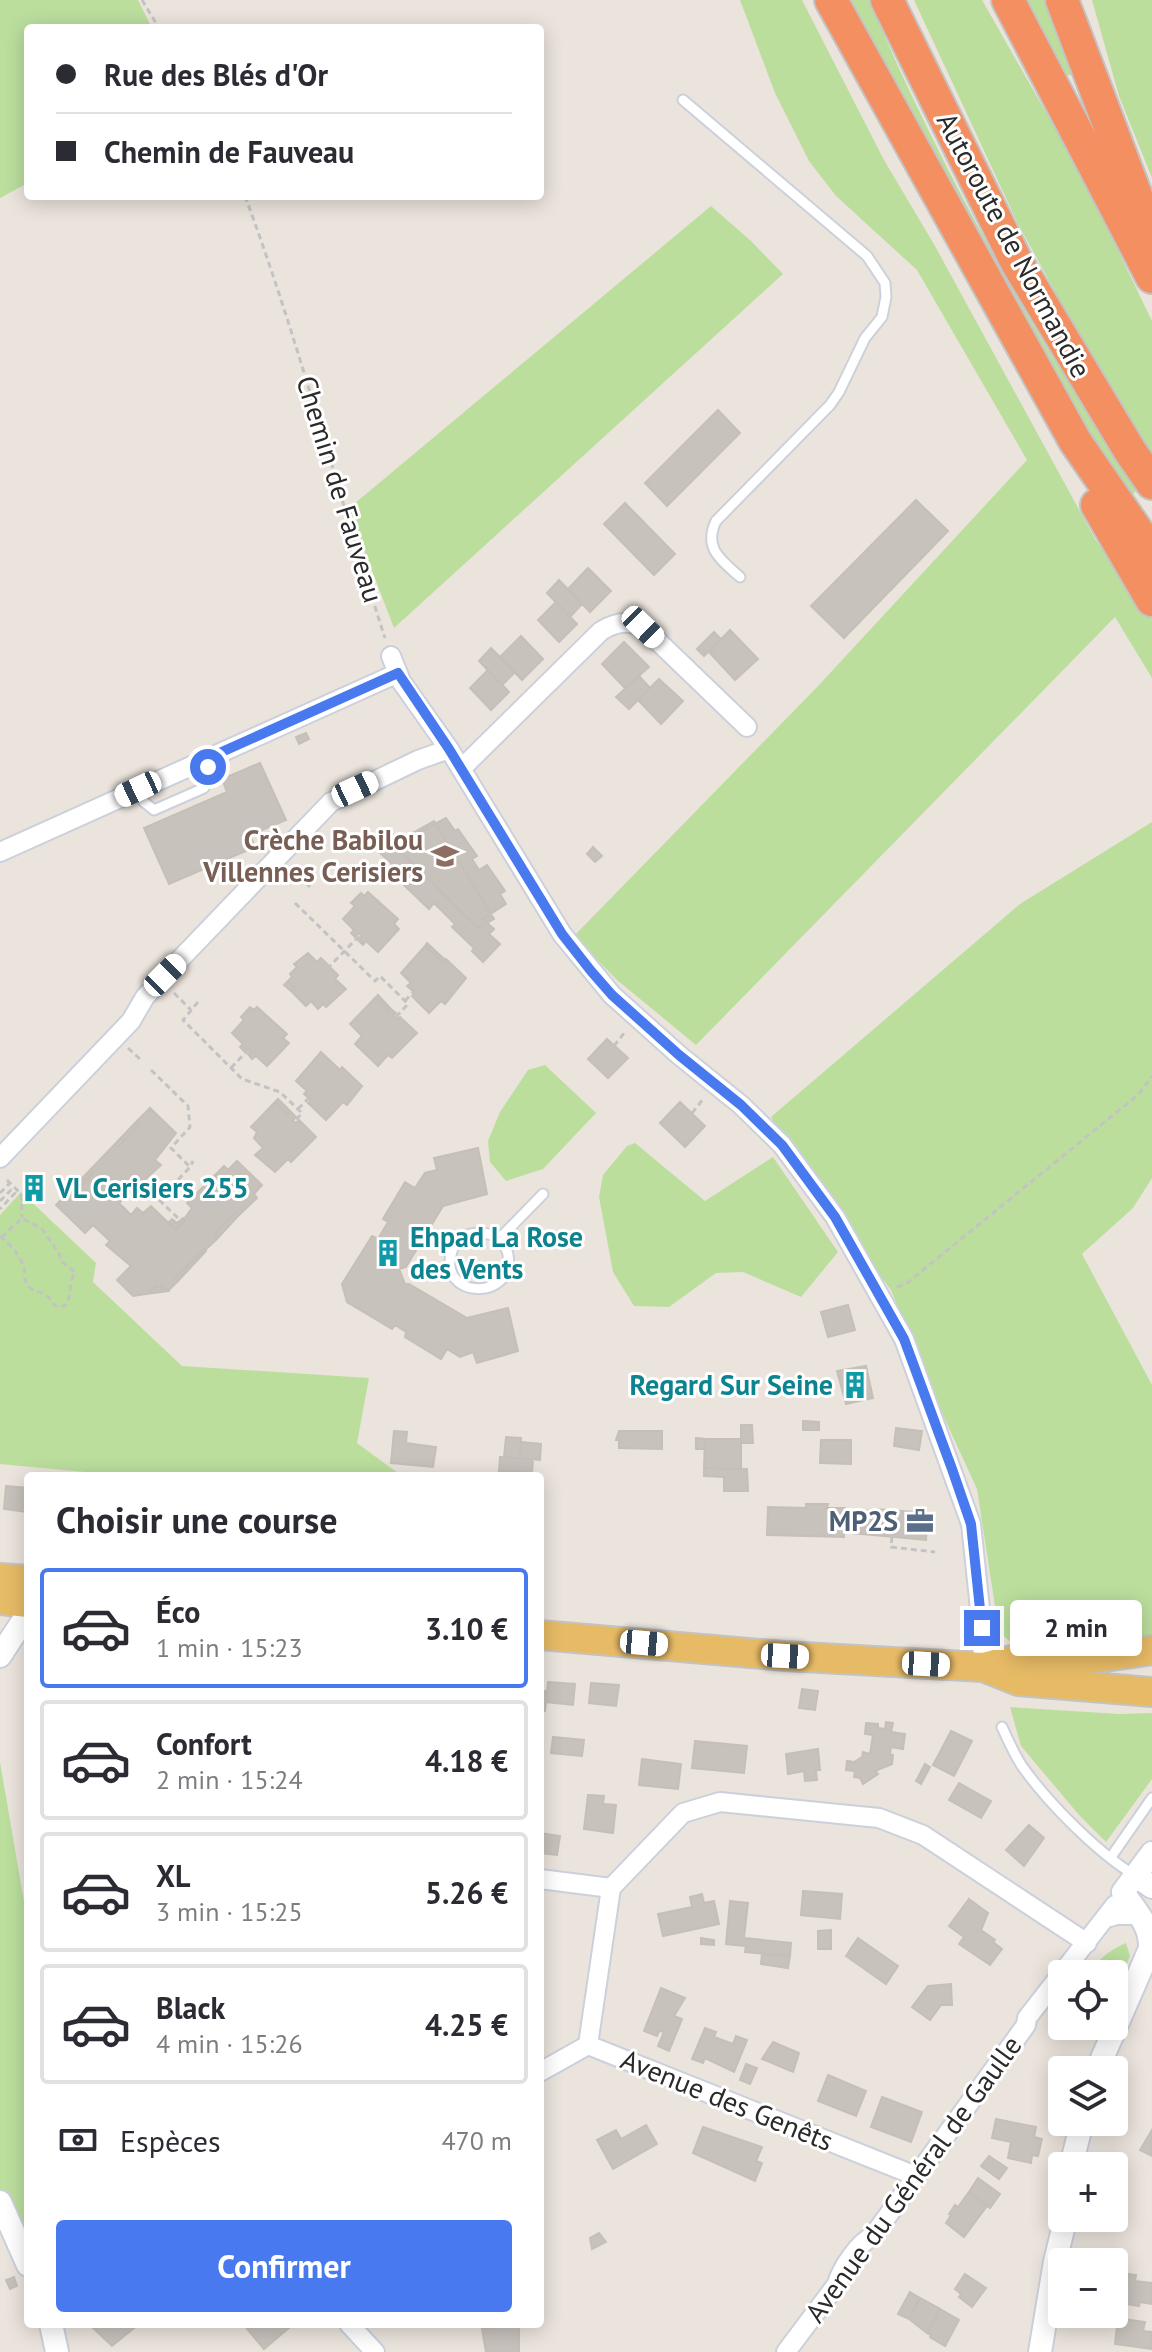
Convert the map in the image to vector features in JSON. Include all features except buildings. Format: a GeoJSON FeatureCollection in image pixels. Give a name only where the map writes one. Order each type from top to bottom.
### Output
{"type":"FeatureCollection","features":[{"type":"Feature","properties":{"kind":"highway"},"geometry":{"type":"LineString","coordinates":[[831,0],[1075,441],[1152,553]]}},
{"type":"Feature","properties":{"kind":"highway","name":"Autoroute de Normandie"},"geometry":{"type":"LineString","coordinates":[[887,0],[1016,261],[1152,483]]}},
{"type":"Feature","properties":{"kind":"highway"},"geometry":{"type":"LineString","coordinates":[[1008,0],[1152,277]]}},
{"type":"Feature","properties":{"kind":"highway"},"geometry":{"type":"LineString","coordinates":[[1062,0],[1152,238]]}},
{"type":"Feature","properties":{"kind":"highway"},"geometry":{"type":"LineString","coordinates":[[1075,441],[1087,487],[1152,600]]}},
{"type":"Feature","properties":{"kind":"main road"},"geometry":{"type":"LineString","coordinates":[[0,1578],[24,1580]]}},
{"type":"Feature","properties":{"kind":"main road"},"geometry":{"type":"LineString","coordinates":[[0,1600],[24,1603]]}},
{"type":"Feature","properties":{"kind":"main road"},"geometry":{"type":"LineString","coordinates":[[544,1635],[785,1656],[983,1667],[1019,1658],[1091,1659],[1152,1650]]}},
{"type":"Feature","properties":{"kind":"main road"},"geometry":{"type":"LineString","coordinates":[[983,1667],[1018,1681],[1152,1692]]}},
{"type":"Feature","properties":{"kind":"street"},"geometry":{"type":"LineString","coordinates":[[461,769],[601,631],[624,622],[643,627],[747,727]]}},
{"type":"Feature","properties":{"kind":"street"},"geometry":{"type":"LineString","coordinates":[[0,852],[206,759],[394,665],[581,959],[612,995],[741,1105],[782,1145],[835,1217],[904,1339],[971,1524],[983,1667]]}},
{"type":"Feature","properties":{"kind":"street"},"geometry":{"type":"LineString","coordinates":[[0,1158],[131,1021],[145,997],[165,975],[331,802],[418,760],[449,749]]}},
{"type":"Feature","properties":{"kind":"street"},"geometry":{"type":"LineString","coordinates":[[0,1656],[24,1619]]}},
{"type":"Feature","properties":{"kind":"street"},"geometry":{"type":"LineString","coordinates":[[0,1635],[0,1647]]}},
{"type":"Feature","properties":{"kind":"street"},"geometry":{"type":"LineString","coordinates":[[588,2045],[611,1888],[683,1813],[720,1802],[879,1818],[923,1835],[1087,1943]]}},
{"type":"Feature","properties":{"kind":"street","name":"Avenue du Général de Gaulle"},"geometry":{"type":"LineString","coordinates":[[786,2352],[1026,2025],[1027,2018],[1137,1885],[1152,1853]]}},
{"type":"Feature","properties":{"kind":"street"},"geometry":{"type":"LineString","coordinates":[[544,1880],[611,1888]]}},
{"type":"Feature","properties":{"kind":"street"},"geometry":{"type":"LineString","coordinates":[[1103,2056],[1151,1946],[1137,1885]]}},
{"type":"Feature","properties":{"kind":"street"},"geometry":{"type":"LineString","coordinates":[[1110,1915],[1145,1911]]}},
{"type":"Feature","properties":{"kind":"street","name":"Avenue des Genêts"},"geometry":{"type":"LineString","coordinates":[[544,2070],[588,2045],[916,2176]]}},
{"type":"Feature","properties":{"kind":"street"},"geometry":{"type":"LineString","coordinates":[[0,2203],[24,2256]]}},
{"type":"Feature","properties":{"kind":"street"},"geometry":{"type":"LineString","coordinates":[[1040,2352],[1062,2232]]}},
{"type":"Feature","properties":{"kind":"street"},"geometry":{"type":"LineString","coordinates":[[52,2328],[57,2352]]}},
{"type":"Feature","properties":{"kind":"street"},"geometry":{"type":"LineString","coordinates":[[353,2328],[375,2352]]}},
{"type":"Feature","properties":{"kind":"lane"},"geometry":{"type":"LineString","coordinates":[[683,100],[867,256],[885,283],[882,317],[865,338],[830,405],[716,521],[710,533],[711,543],[720,559],[740,577]]}},
{"type":"Feature","properties":{"kind":"lane"},"geometry":{"type":"LineString","coordinates":[[500,1238],[543,1194]]}},
{"type":"Feature","properties":{"kind":"lane"},"geometry":{"type":"LineString","coordinates":[[468,1233],[489,1233],[500,1238],[508,1254],[506,1273],[494,1285],[479,1290],[464,1287],[451,1273],[449,1258],[454,1244],[468,1233]]}},
{"type":"Feature","properties":{"kind":"lane"},"geometry":{"type":"LineString","coordinates":[[1002,1727],[1021,1765],[1137,1885]]}},
{"type":"Feature","properties":{"kind":"lane"},"geometry":{"type":"LineString","coordinates":[[1111,1857],[1152,1798]]}},
{"type":"Feature","properties":{"kind":"path"},"geometry":{"type":"LineString","coordinates":[[142,0],[157,24]]}},
{"type":"Feature","properties":{"kind":"path","name":"Chemin de Fauveau"},"geometry":{"type":"LineString","coordinates":[[246,200],[294,337],[334,478],[394,665]]}},
{"type":"Feature","properties":{"kind":"path"},"geometry":{"type":"LineString","coordinates":[[289,867],[310,887]]}},
{"type":"Feature","properties":{"kind":"path"},"geometry":{"type":"LineString","coordinates":[[295,903],[375,981],[380,976],[408,1004],[395,1018]]}},
{"type":"Feature","properties":{"kind":"path"},"geometry":{"type":"LineString","coordinates":[[327,969],[360,935]]}},
{"type":"Feature","properties":{"kind":"path"},"geometry":{"type":"LineString","coordinates":[[171,991],[191,1010]]}},
{"type":"Feature","properties":{"kind":"path"},"geometry":{"type":"LineString","coordinates":[[405,1001],[413,992]]}},
{"type":"Feature","properties":{"kind":"path"},"geometry":{"type":"LineString","coordinates":[[198,1002],[183,1020],[242,1079],[280,1092],[302,1113],[294,1122]]}},
{"type":"Feature","properties":{"kind":"path"},"geometry":{"type":"LineString","coordinates":[[614,1046],[626,1034]]}},
{"type":"Feature","properties":{"kind":"path"},"geometry":{"type":"LineString","coordinates":[[231,1068],[249,1049]]}},
{"type":"Feature","properties":{"kind":"path"},"geometry":{"type":"LineString","coordinates":[[130,1050],[140,1059]]}},
{"type":"Feature","properties":{"kind":"path"},"geometry":{"type":"LineString","coordinates":[[151,1070],[188,1106],[190,1127],[171,1148],[190,1167]]}},
{"type":"Feature","properties":{"kind":"path"},"geometry":{"type":"LineString","coordinates":[[880,1296],[907,1283],[1139,1094],[1152,1076]]}},
{"type":"Feature","properties":{"kind":"path"},"geometry":{"type":"LineString","coordinates":[[298,1109],[309,1098]]}},
{"type":"Feature","properties":{"kind":"path"},"geometry":{"type":"LineString","coordinates":[[692,1113],[703,1101]]}},
{"type":"Feature","properties":{"kind":"path"},"geometry":{"type":"LineString","coordinates":[[159,1200],[193,1161]]}},
{"type":"Feature","properties":{"kind":"path"},"geometry":{"type":"LineString","coordinates":[[0,1193],[9,1181],[21,1194],[22,1218],[1,1238],[14,1249],[23,1266],[26,1283],[32,1290],[45,1294],[55,1306],[65,1306],[70,1299],[69,1283],[75,1272],[61,1261],[42,1229],[22,1218]]}},
{"type":"Feature","properties":{"kind":"path"},"geometry":{"type":"LineString","coordinates":[[143,1185],[178,1218]]}},
{"type":"Feature","properties":{"kind":"path"},"geometry":{"type":"LineString","coordinates":[[0,1201],[11,1190],[15,1193],[0,1209]]}},
{"type":"Feature","properties":{"kind":"path"},"geometry":{"type":"LineString","coordinates":[[892,1537],[891,1547],[935,1552]]}},
{"type":"Feature","properties":{"kind":"green space"},"geometry":{"type":"Polygon","coordinates":[[[0,0],[138,0],[150,24],[24,24],[24,185],[0,198],[0,0]]]}},
{"type":"Feature","properties":{"kind":"green space"},"geometry":{"type":"Polygon","coordinates":[[[740,0],[802,0],[884,160],[935,246],[1095,539],[1152,619],[1152,678],[1115,617],[696,1045],[617,980],[574,936],[819,685],[1027,460],[917,270],[836,196],[809,161],[775,93],[740,0]]]}},
{"type":"Feature","properties":{"kind":"green space"},"geometry":{"type":"Polygon","coordinates":[[[843,0],[869,0],[926,125],[990,248],[1047,348],[1138,488],[1130,498],[1022,327],[843,0]]]}},
{"type":"Feature","properties":{"kind":"green space"},"geometry":{"type":"Polygon","coordinates":[[[914,0],[982,0],[1081,174],[1152,321],[1152,453],[1078,333],[1018,224],[914,0]]]}},
{"type":"Feature","properties":{"kind":"green space"},"geometry":{"type":"Polygon","coordinates":[[[1025,0],[1050,0],[1075,74],[1065,76],[1025,0]]]}},
{"type":"Feature","properties":{"kind":"green space"},"geometry":{"type":"Polygon","coordinates":[[[1092,0],[1152,0],[1152,178],[1119,96],[1092,0]]]}},
{"type":"Feature","properties":{"kind":"green space"},"geometry":{"type":"Polygon","coordinates":[[[711,206],[783,274],[394,628],[348,509],[711,206]]]}},
{"type":"Feature","properties":{"kind":"green space"},"geometry":{"type":"Polygon","coordinates":[[[1152,822],[1152,1178],[1133,1208],[1082,1254],[1152,1385],[1152,1638],[1123,1648],[1014,1645],[999,1632],[977,1489],[931,1389],[891,1290],[788,1154],[771,1117],[1020,904],[1152,822]]]}},
{"type":"Feature","properties":{"kind":"green space"},"geometry":{"type":"Polygon","coordinates":[[[545,1065],[596,1113],[543,1169],[506,1181],[490,1162],[488,1141],[500,1112],[528,1070],[545,1065]]]}},
{"type":"Feature","properties":{"kind":"green space"},"geometry":{"type":"Polygon","coordinates":[[[635,1143],[705,1201],[773,1157],[838,1252],[801,1297],[743,1272],[716,1273],[669,1307],[634,1306],[613,1272],[599,1197],[603,1175],[627,1146],[635,1143]]]}},
{"type":"Feature","properties":{"kind":"green space"},"geometry":{"type":"Polygon","coordinates":[[[21,1192],[96,1263],[93,1282],[182,1366],[369,1378],[357,1443],[397,1472],[85,1472],[0,1464],[0,1215],[21,1192]]]}},
{"type":"Feature","properties":{"kind":"green space"},"geometry":{"type":"Polygon","coordinates":[[[1010,1707],[1152,1713],[1152,1779],[1106,1842],[1021,1746],[1010,1707]]]}},
{"type":"Feature","properties":{"kind":"green space"},"geometry":{"type":"Polygon","coordinates":[[[0,1762],[24,1902],[24,2244],[0,2226],[0,1762]]]}},
{"type":"Feature","properties":{"kind":"green space"},"geometry":{"type":"Polygon","coordinates":[[[1126,1943],[1130,1956],[1128,1961],[1100,1960],[1126,1943]]]}},
{"type":"Feature","properties":{"kind":"place","name":"Crèche Babilou Villennes Cerisiers"},"geometry":{"type":"Point","coordinates":[445,856]}},
{"type":"Feature","properties":{"kind":"place","name":"VL Cerisiers 255"},"geometry":{"type":"Point","coordinates":[34,1188]}},
{"type":"Feature","properties":{"kind":"place","name":"Ehpad La Rose des Vents"},"geometry":{"type":"Point","coordinates":[388,1253]}},
{"type":"Feature","properties":{"kind":"place","name":"Regard Sur Seine"},"geometry":{"type":"Point","coordinates":[855,1385]}},
{"type":"Feature","properties":{"kind":"place","name":"MP2S"},"geometry":{"type":"Point","coordinates":[920,1521]}},
{"type":"Feature","properties":{"kind":"route"},"geometry":{"type":"LineString","coordinates":[[208,767],[206,759],[398,673],[449,749],[562,934],[591,971],[612,995],[741,1105],[782,1145],[835,1217],[904,1339],[952,1469],[971,1524],[982,1628]]}}]}
